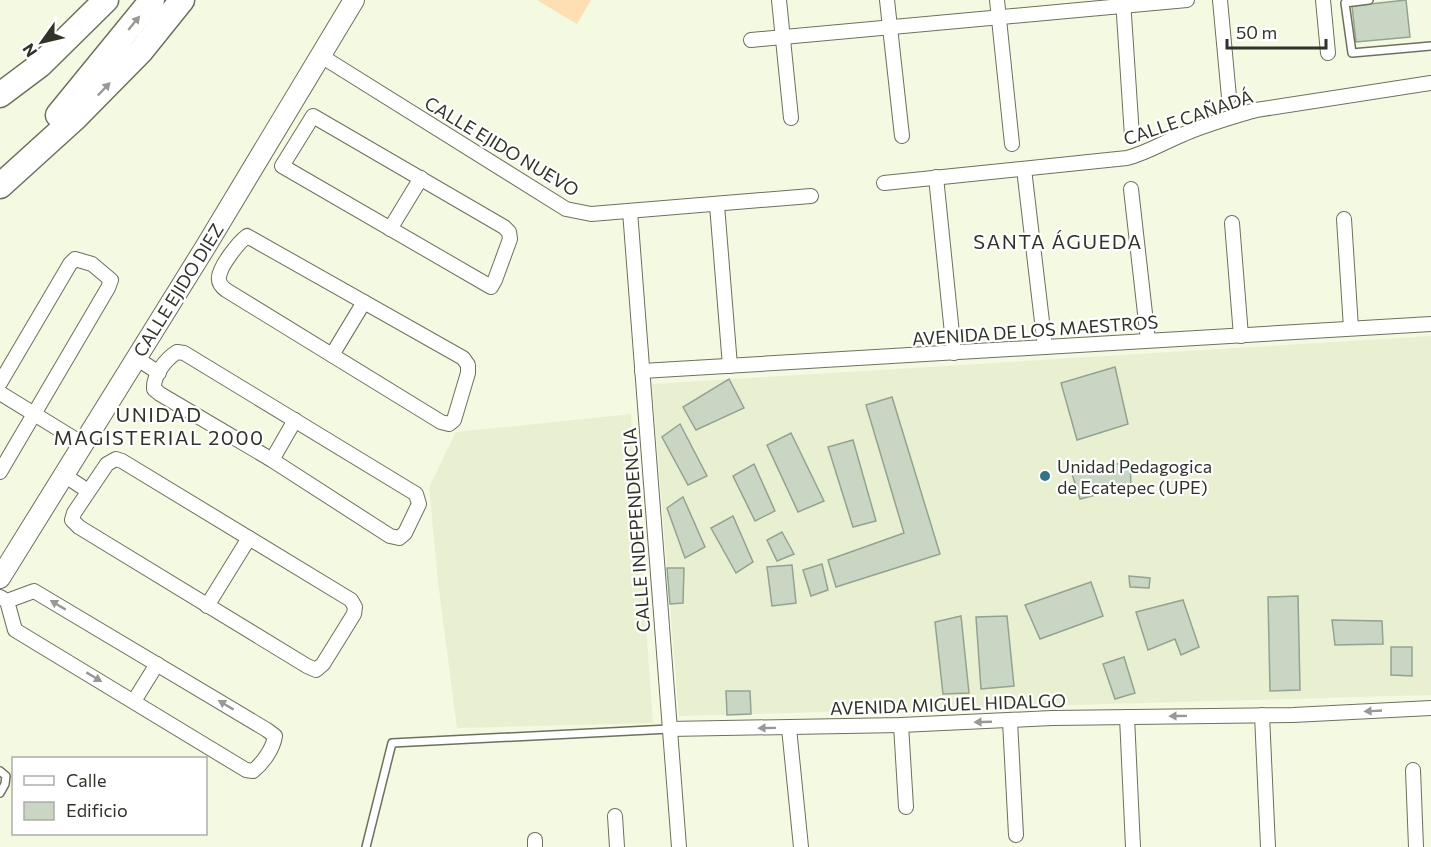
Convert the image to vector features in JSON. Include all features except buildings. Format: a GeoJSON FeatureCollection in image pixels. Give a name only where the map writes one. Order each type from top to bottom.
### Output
{"type":"FeatureCollection","features":[{"type":"Feature","properties":{"kind":"highway"},"geometry":{"type":"LineString","coordinates":[[0,95],[40,65],[106,0]]}},
{"type":"Feature","properties":{"kind":"highway"},"geometry":{"type":"LineString","coordinates":[[0,179],[63,110],[152,0]]}},
{"type":"Feature","properties":{"kind":"highway"},"geometry":{"type":"LineString","coordinates":[[0,186],[75,118],[141,51],[182,0]]}},
{"type":"Feature","properties":{"kind":"main road","name":"CALLE EJIDO DIEZ"},"geometry":{"type":"LineString","coordinates":[[0,578],[206,246],[354,0]]}},
{"type":"Feature","properties":{"kind":"street"},"geometry":{"type":"LineString","coordinates":[[779,0],[791,118]]}},
{"type":"Feature","properties":{"kind":"street"},"geometry":{"type":"LineString","coordinates":[[887,0],[902,136]]}},
{"type":"Feature","properties":{"kind":"street"},"geometry":{"type":"LineString","coordinates":[[997,0],[1012,144]]}},
{"type":"Feature","properties":{"kind":"street"},"geometry":{"type":"LineString","coordinates":[[751,40],[999,19],[1123,3],[1187,0]]}},
{"type":"Feature","properties":{"kind":"street"},"geometry":{"type":"LineString","coordinates":[[1220,0],[1229,97]]}},
{"type":"Feature","properties":{"kind":"street"},"geometry":{"type":"LineString","coordinates":[[1323,0],[1328,53]]}},
{"type":"Feature","properties":{"kind":"street"},"geometry":{"type":"LineString","coordinates":[[1123,3],[1132,136]]}},
{"type":"Feature","properties":{"kind":"street","name":"CALLE EJIDO NUEVO"},"geometry":{"type":"LineString","coordinates":[[321,56],[566,209],[591,214],[811,196]]}},
{"type":"Feature","properties":{"kind":"street","name":"CALLE CAÑADÁ"},"geometry":{"type":"LineString","coordinates":[[884,183],[1127,158],[1142,154],[1185,133],[1256,110],[1431,83]]}},
{"type":"Feature","properties":{"kind":"street"},"geometry":{"type":"LineString","coordinates":[[313,116],[421,178],[509,232],[510,239],[491,287],[282,166],[313,116]]}},
{"type":"Feature","properties":{"kind":"street"},"geometry":{"type":"LineString","coordinates":[[276,131],[295,142]]}},
{"type":"Feature","properties":{"kind":"street"},"geometry":{"type":"LineString","coordinates":[[1024,169],[1044,347]]}},
{"type":"Feature","properties":{"kind":"street"},"geometry":{"type":"LineString","coordinates":[[936,177],[954,353]]}},
{"type":"Feature","properties":{"kind":"street"},"geometry":{"type":"LineString","coordinates":[[390,229],[421,178]]}},
{"type":"Feature","properties":{"kind":"street"},"geometry":{"type":"LineString","coordinates":[[1131,189],[1148,340]]}},
{"type":"Feature","properties":{"kind":"street"},"geometry":{"type":"LineString","coordinates":[[717,205],[730,366]]}},
{"type":"Feature","properties":{"kind":"street","name":"CALLE INDEPENDENCIA"},"geometry":{"type":"LineString","coordinates":[[630,211],[679,847]]}},
{"type":"Feature","properties":{"kind":"street"},"geometry":{"type":"LineString","coordinates":[[1344,219],[1351,328]]}},
{"type":"Feature","properties":{"kind":"street"},"geometry":{"type":"LineString","coordinates":[[1232,223],[1241,336]]}},
{"type":"Feature","properties":{"kind":"street"},"geometry":{"type":"LineString","coordinates":[[247,236],[364,302],[463,358],[468,365],[468,373],[454,420],[449,424],[441,422],[226,291],[219,283],[218,277],[240,241],[247,236]]}},
{"type":"Feature","properties":{"kind":"street"},"geometry":{"type":"LineString","coordinates":[[206,246],[227,260]]}},
{"type":"Feature","properties":{"kind":"street"},"geometry":{"type":"LineString","coordinates":[[0,383],[70,264],[75,260],[92,264],[111,280],[0,472]]}},
{"type":"Feature","properties":{"kind":"street"},"geometry":{"type":"LineString","coordinates":[[332,355],[364,302]]}},
{"type":"Feature","properties":{"kind":"street","name":"AVENIDA DE LOS MAESTROS"},"geometry":{"type":"LineString","coordinates":[[642,371],[1431,324]]}},
{"type":"Feature","properties":{"kind":"street"},"geometry":{"type":"LineString","coordinates":[[177,352],[184,353],[295,420],[416,494],[419,504],[405,532],[399,538],[390,536],[272,460],[160,394],[154,389],[154,382],[170,357],[177,352]]}},
{"type":"Feature","properties":{"kind":"street"},"geometry":{"type":"LineString","coordinates":[[136,358],[159,373]]}},
{"type":"Feature","properties":{"kind":"street"},"geometry":{"type":"LineString","coordinates":[[0,393],[83,444]]}},
{"type":"Feature","properties":{"kind":"street"},"geometry":{"type":"LineString","coordinates":[[272,460],[295,420]]}},
{"type":"Feature","properties":{"kind":"street"},"geometry":{"type":"LineString","coordinates":[[116,459],[249,538],[351,600],[355,607],[354,614],[323,664],[316,670],[207,606],[72,520],[74,513],[107,464],[116,459]]}},
{"type":"Feature","properties":{"kind":"street"},"geometry":{"type":"LineString","coordinates":[[64,474],[88,491]]}},
{"type":"Feature","properties":{"kind":"street"},"geometry":{"type":"LineString","coordinates":[[207,606],[249,538]]}},
{"type":"Feature","properties":{"kind":"street"},"geometry":{"type":"LineString","coordinates":[[34,591],[157,664],[276,736],[259,766],[253,771],[246,770],[15,630],[4,599],[34,591]]}},
{"type":"Feature","properties":{"kind":"street"},"geometry":{"type":"LineString","coordinates":[[134,701],[157,664]]}},
{"type":"Feature","properties":{"kind":"street","name":"AVENIDA MIGUEL HIDALGO"},"geometry":{"type":"LineString","coordinates":[[669,729],[901,725],[1052,718],[1262,715],[1431,708]]}},
{"type":"Feature","properties":{"kind":"street"},"geometry":{"type":"LineString","coordinates":[[1262,715],[1268,847]]}},
{"type":"Feature","properties":{"kind":"street"},"geometry":{"type":"LineString","coordinates":[[1127,717],[1133,847]]}},
{"type":"Feature","properties":{"kind":"street"},"geometry":{"type":"LineString","coordinates":[[1010,721],[1016,836]]}},
{"type":"Feature","properties":{"kind":"street"},"geometry":{"type":"LineString","coordinates":[[901,725],[906,807]]}},
{"type":"Feature","properties":{"kind":"street"},"geometry":{"type":"LineString","coordinates":[[789,728],[801,847]]}},
{"type":"Feature","properties":{"kind":"street"},"geometry":{"type":"LineString","coordinates":[[1413,770],[1416,847]]}},
{"type":"Feature","properties":{"kind":"street"},"geometry":{"type":"LineString","coordinates":[[615,816],[618,847]]}},
{"type":"Feature","properties":{"kind":"lane"},"geometry":{"type":"LineString","coordinates":[[1369,0],[1345,3],[1352,53],[1431,46]]}},
{"type":"Feature","properties":{"kind":"lane","name":"AVENIDA MIGUEL HIDALGO"},"geometry":{"type":"LineString","coordinates":[[366,847],[392,743],[669,729]]}},
{"type":"Feature","properties":{"kind":"lane"},"geometry":{"type":"LineString","coordinates":[[0,771],[6,776],[0,793]]}},
{"type":"Feature","properties":{"kind":"shaded area"},"geometry":{"type":"Polygon","coordinates":[[[537,0],[591,0],[577,24],[537,0]]]}},
{"type":"Feature","properties":{"kind":"shaded area","name":"Unidad Pedagogica de Ecatepec (UPE)"},"geometry":{"type":"Polygon","coordinates":[[[1431,336],[1431,695],[679,716],[652,384],[1431,336]]]}},
{"type":"Feature","properties":{"kind":"shaded area"},"geometry":{"type":"Polygon","coordinates":[[[631,414],[653,723],[457,728],[438,582],[429,487],[456,432],[631,414]]]}},
{"type":"Feature","properties":{"kind":"place","name":"Unidad Pedagogica de Ecatepec (UPE)"},"geometry":{"type":"Point","coordinates":[1045,476]}},
{"type":"Feature","properties":{"kind":"district","name":"SANTA ÁGUEDA"},"geometry":{"type":"Point","coordinates":[1058,241]}},
{"type":"Feature","properties":{"kind":"district","name":"UNIDAD MAGISTERIAL 2000"},"geometry":{"type":"Point","coordinates":[159,426]}}]}
